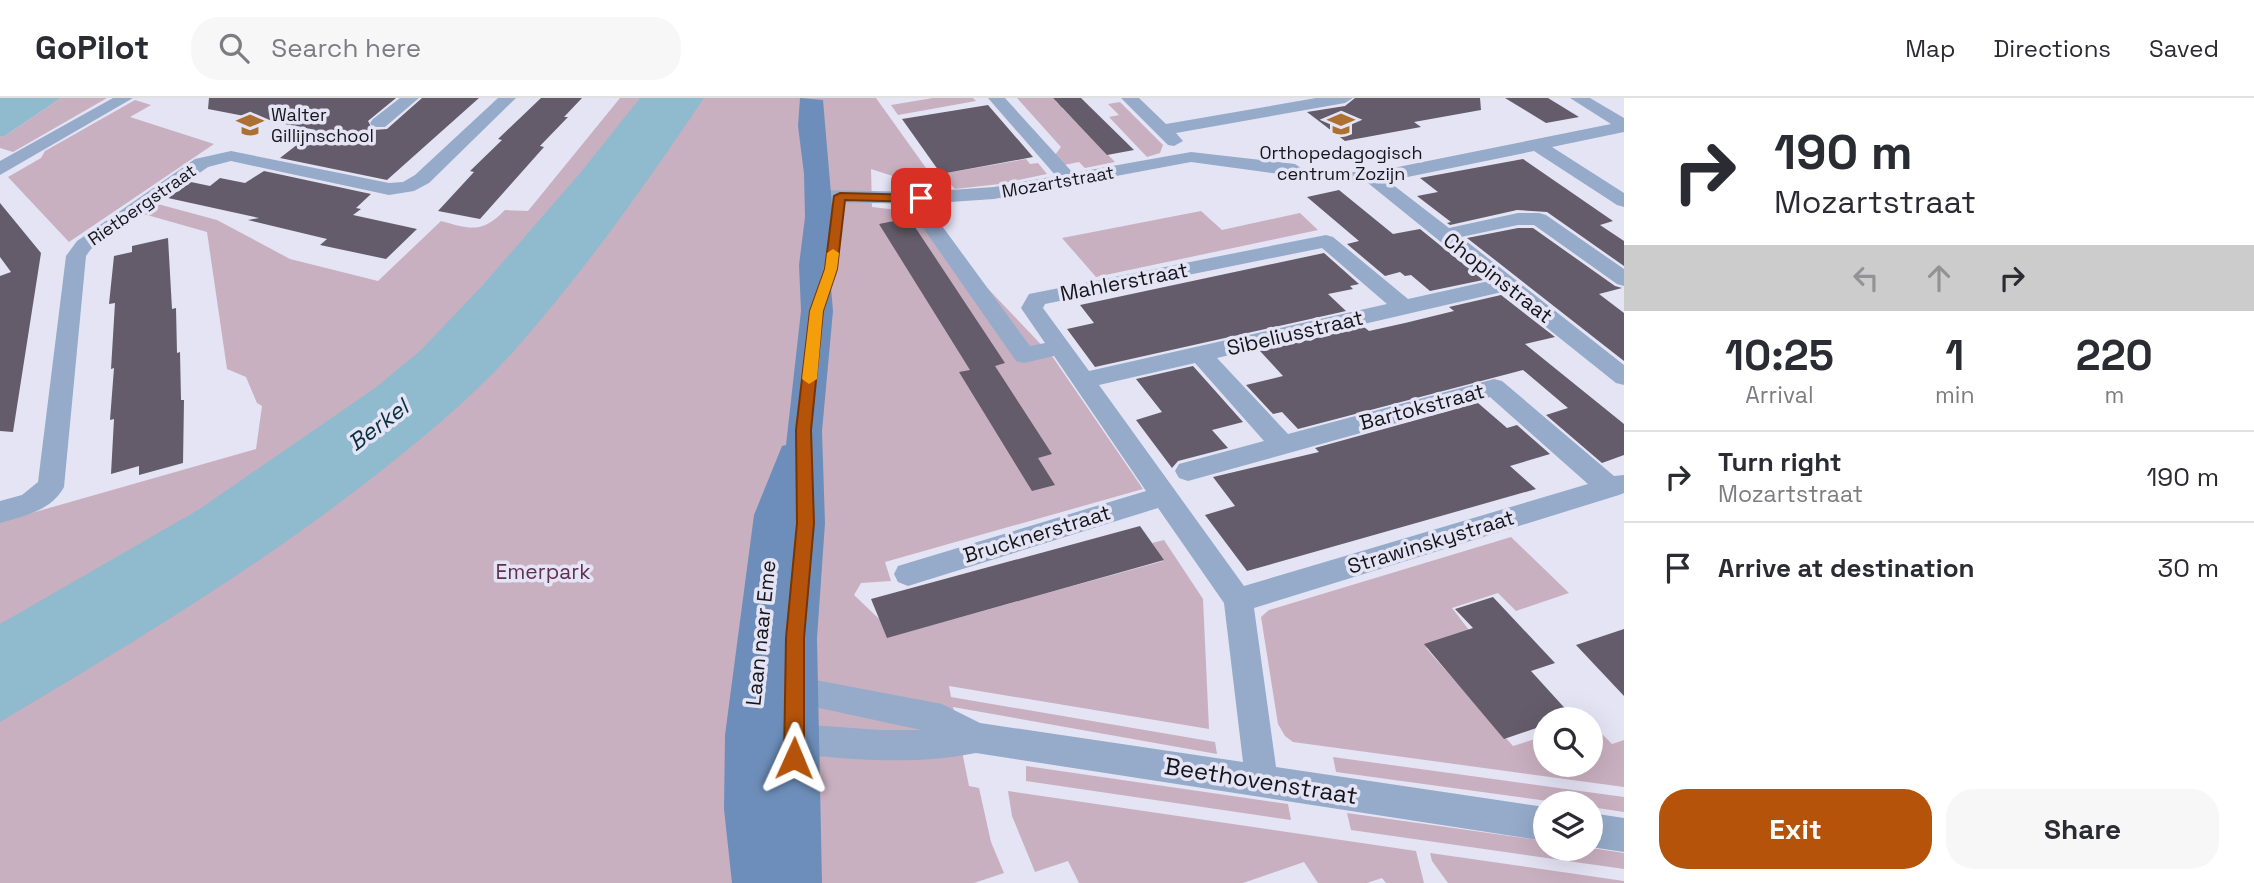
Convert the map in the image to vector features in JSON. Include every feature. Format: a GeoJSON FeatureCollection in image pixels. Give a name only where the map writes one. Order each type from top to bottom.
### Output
{"type":"FeatureCollection","features":[{"type":"Feature","properties":{"kind":"street"},"geometry":{"type":"LineString","coordinates":[[0,169],[125,98]]}},
{"type":"Feature","properties":{"kind":"street"},"geometry":{"type":"LineString","coordinates":[[379,123],[411,98]]}},
{"type":"Feature","properties":{"kind":"street","name":"Rietbergstraat"},"geometry":{"type":"LineString","coordinates":[[0,512],[31,503],[51,487],[76,256],[84,245],[202,163],[225,156],[251,159],[389,189],[407,187],[422,178],[505,98]]}},
{"type":"Feature","properties":{"kind":"street"},"geometry":{"type":"LineString","coordinates":[[996,98],[1070,181]]}},
{"type":"Feature","properties":{"kind":"street"},"geometry":{"type":"LineString","coordinates":[[1129,98],[1191,156]]}},
{"type":"Feature","properties":{"kind":"street"},"geometry":{"type":"LineString","coordinates":[[1225,98],[1246,115]]}},
{"type":"Feature","properties":{"kind":"street"},"geometry":{"type":"LineString","coordinates":[[1163,130],[1345,98]]}},
{"type":"Feature","properties":{"kind":"street"},"geometry":{"type":"LineString","coordinates":[[1578,98],[1624,126]]}},
{"type":"Feature","properties":{"kind":"street","name":"Laan naar Eme"},"geometry":{"type":"LineString","coordinates":[[758,883],[749,809],[750,735],[795,638],[805,523],[804,430],[817,311],[814,265],[829,196],[810,99]]}},
{"type":"Feature","properties":{"kind":"street"},"geometry":{"type":"LineString","coordinates":[[1350,176],[1373,178],[1624,126]]}},
{"type":"Feature","properties":{"kind":"street"},"geometry":{"type":"LineString","coordinates":[[1537,145],[1624,201]]}},
{"type":"Feature","properties":{"kind":"street","name":"Mozartstraat"},"geometry":{"type":"LineString","coordinates":[[829,196],[950,197],[1014,191],[1191,156],[1295,170]]}},
{"type":"Feature","properties":{"kind":"street","name":"Chopinstraat"},"geometry":{"type":"LineString","coordinates":[[1373,178],[1624,377]]}},
{"type":"Feature","properties":{"kind":"street"},"geometry":{"type":"LineString","coordinates":[[928,219],[1024,355],[1061,347],[1238,600],[1262,782]]}},
{"type":"Feature","properties":{"kind":"street"},"geometry":{"type":"LineString","coordinates":[[1444,235],[1518,219],[1539,219],[1624,279]]}},
{"type":"Feature","properties":{"kind":"street","name":"Mahlerstraat"},"geometry":{"type":"LineString","coordinates":[[1061,347],[1032,308],[1037,299],[1326,241],[1404,307]]}},
{"type":"Feature","properties":{"kind":"street","name":"Sibeliusstraat"},"geometry":{"type":"LineString","coordinates":[[1084,380],[1506,285]]}},
{"type":"Feature","properties":{"kind":"street"},"geometry":{"type":"LineString","coordinates":[[1201,355],[1283,445]]}},
{"type":"Feature","properties":{"kind":"street","name":"Bartokstraat"},"geometry":{"type":"LineString","coordinates":[[1188,471],[1493,387],[1617,486]]}},
{"type":"Feature","properties":{"kind":"street","name":"Strawinskystraat"},"geometry":{"type":"LineString","coordinates":[[1238,600],[1617,486]]}},
{"type":"Feature","properties":{"kind":"street","name":"Brucknerstraat"},"geometry":{"type":"LineString","coordinates":[[908,573],[1166,495]]}},
{"type":"Feature","properties":{"kind":"street","name":"Laan naar Eme"},"geometry":{"type":"LineString","coordinates":[[775,686],[794,738],[796,883]]}},
{"type":"Feature","properties":{"kind":"street","name":"Beethovenstraat"},"geometry":{"type":"LineString","coordinates":[[775,686],[942,719],[976,738]]}},
{"type":"Feature","properties":{"kind":"street","name":"Beethovenstraat"},"geometry":{"type":"LineString","coordinates":[[750,735],[878,746],[942,746],[976,738],[1533,822]]}},
{"type":"Feature","properties":{"kind":"street"},"geometry":{"type":"LineString","coordinates":[[1603,832],[1624,835]]}},
{"type":"Feature","properties":{"kind":"green space"},"geometry":{"type":"Polygon","coordinates":[[[61,98],[107,98],[13,152],[0,148],[0,136],[3,137],[61,98]]]}},
{"type":"Feature","properties":{"kind":"green space","name":"Emerpark"},"geometry":{"type":"Polygon","coordinates":[[[620,98],[876,98],[941,189],[871,169],[872,207],[915,212],[1052,356],[1143,489],[885,562],[891,581],[861,583],[854,595],[896,635],[1163,561],[1152,543],[1164,540],[1203,599],[1209,729],[949,686],[951,697],[1215,742],[1217,754],[953,707],[969,786],[979,788],[991,842],[1004,873],[974,883],[0,883],[0,522],[256,449],[262,406],[257,403],[246,377],[227,369],[207,232],[140,213],[154,203],[217,220],[290,259],[378,281],[441,221],[475,228],[489,223],[505,210],[528,211],[620,98]]]}},
{"type":"Feature","properties":{"kind":"green space"},"geometry":{"type":"Polygon","coordinates":[[[933,98],[973,98],[976,101],[898,115],[891,105],[933,98]]]}},
{"type":"Feature","properties":{"kind":"green space"},"geometry":{"type":"Polygon","coordinates":[[[1017,98],[1053,98],[1058,104],[1064,103],[1062,108],[1115,162],[1085,168],[1079,162],[1064,165],[1055,155],[1061,147],[1017,98]]]}},
{"type":"Feature","properties":{"kind":"green space"},"geometry":{"type":"Polygon","coordinates":[[[135,100],[151,105],[130,117],[214,144],[69,242],[8,177],[41,158],[45,151],[135,100]]]}},
{"type":"Feature","properties":{"kind":"green space"},"geometry":{"type":"Polygon","coordinates":[[[1120,102],[1163,145],[1160,153],[1147,157],[1109,117],[1119,115],[1108,104],[1120,102]]]}},
{"type":"Feature","properties":{"kind":"green space"},"geometry":{"type":"Polygon","coordinates":[[[1026,159],[1030,164],[1038,163],[1047,174],[1000,184],[955,189],[941,174],[1026,159]]]}},
{"type":"Feature","properties":{"kind":"green space"},"geometry":{"type":"Polygon","coordinates":[[[1201,211],[1222,230],[1300,213],[1318,230],[1096,277],[1062,238],[1201,211]]]}},
{"type":"Feature","properties":{"kind":"green space"},"geometry":{"type":"Polygon","coordinates":[[[1511,537],[1569,593],[1516,611],[1498,593],[1452,608],[1469,630],[1426,648],[1513,746],[1533,740],[1533,775],[1293,742],[1285,736],[1278,724],[1261,617],[1269,610],[1511,537]]]}},
{"type":"Feature","properties":{"kind":"green space"},"geometry":{"type":"Polygon","coordinates":[[[1603,735],[1612,744],[1624,740],[1624,787],[1550,777],[1603,777],[1603,735]]]}},
{"type":"Feature","properties":{"kind":"green space"},"geometry":{"type":"Polygon","coordinates":[[[1333,757],[1580,791],[1533,791],[1533,799],[1336,772],[1333,757]]]}},
{"type":"Feature","properties":{"kind":"green space"},"geometry":{"type":"Polygon","coordinates":[[[1026,766],[1288,804],[1291,820],[1026,781],[1026,766]]]}},
{"type":"Feature","properties":{"kind":"green space"},"geometry":{"type":"Polygon","coordinates":[[[1008,791],[1416,851],[1424,883],[1386,883],[1382,878],[1367,883],[1318,883],[1304,862],[1243,883],[1079,883],[1068,861],[1035,872],[1012,816],[1008,791]]]}},
{"type":"Feature","properties":{"kind":"green space"},"geometry":{"type":"Polygon","coordinates":[[[1603,794],[1624,797],[1624,812],[1603,809],[1603,794]]]}},
{"type":"Feature","properties":{"kind":"green space"},"geometry":{"type":"Polygon","coordinates":[[[1347,813],[1533,839],[1533,856],[1351,830],[1347,813]]]}},
{"type":"Feature","properties":{"kind":"green space"},"geometry":{"type":"Polygon","coordinates":[[[1603,850],[1624,853],[1624,869],[1568,861],[1603,861],[1603,850]]]}},
{"type":"Feature","properties":{"kind":"green space"},"geometry":{"type":"Polygon","coordinates":[[[1430,853],[1624,883],[1448,883],[1432,861],[1430,853]]]}},
{"type":"Feature","properties":{"kind":"water"},"geometry":{"type":"Polygon","coordinates":[[[0,98],[61,98],[3,137],[0,136],[0,98]]]}},
{"type":"Feature","properties":{"kind":"water","name":"Berkel"},"geometry":{"type":"Polygon","coordinates":[[[640,98],[704,98],[589,260],[539,322],[479,387],[386,467],[278,547],[141,637],[0,722],[0,624],[198,510],[375,388],[420,351],[482,286],[581,172],[640,98]]]}},
{"type":"Feature","properties":{"kind":"building"},"geometry":{"type":"Polygon","coordinates":[[[209,98],[396,98],[368,121],[373,130],[387,129],[422,98],[479,98],[387,180],[280,158],[316,130],[208,109],[209,98]]]}},
{"type":"Feature","properties":{"kind":"building"},"geometry":{"type":"Polygon","coordinates":[[[541,98],[582,98],[540,146],[544,147],[480,219],[438,211],[474,172],[470,171],[502,140],[498,139],[541,98]]]}},
{"type":"Feature","properties":{"kind":"building"},"geometry":{"type":"Polygon","coordinates":[[[1053,98],[1081,98],[1134,150],[1107,155],[1053,98]]]}},
{"type":"Feature","properties":{"kind":"building"},"geometry":{"type":"Polygon","coordinates":[[[1355,98],[1480,98],[1481,110],[1414,122],[1421,127],[1345,141],[1307,112],[1345,106],[1355,98]]]}},
{"type":"Feature","properties":{"kind":"building"},"geometry":{"type":"Polygon","coordinates":[[[1505,98],[1548,98],[1579,117],[1546,123],[1505,98]]]}},
{"type":"Feature","properties":{"kind":"building"},"geometry":{"type":"Polygon","coordinates":[[[988,105],[1033,157],[941,174],[902,119],[988,105]]]}},
{"type":"Feature","properties":{"kind":"building"},"geometry":{"type":"Polygon","coordinates":[[[1523,159],[1613,221],[1600,225],[1624,241],[1624,266],[1547,212],[1517,210],[1450,225],[1447,223],[1451,222],[1417,196],[1438,192],[1420,178],[1523,159]]]}},
{"type":"Feature","properties":{"kind":"building"},"geometry":{"type":"Polygon","coordinates":[[[264,171],[371,194],[356,208],[361,209],[353,215],[417,229],[386,259],[320,245],[327,239],[248,220],[259,218],[168,198],[191,182],[210,186],[220,178],[245,183],[264,171]]]}},
{"type":"Feature","properties":{"kind":"building"},"geometry":{"type":"Polygon","coordinates":[[[1339,190],[1393,234],[1420,229],[1483,280],[1430,291],[1411,275],[1405,276],[1400,272],[1385,276],[1347,244],[1359,241],[1307,197],[1339,190]]]}},
{"type":"Feature","properties":{"kind":"building"},"geometry":{"type":"Polygon","coordinates":[[[0,203],[41,253],[13,432],[0,431],[0,276],[11,272],[0,257],[0,203]]]}},
{"type":"Feature","properties":{"kind":"building"},"geometry":{"type":"Polygon","coordinates":[[[909,218],[1005,363],[995,366],[1052,454],[1038,458],[1055,485],[1032,491],[959,372],[970,370],[879,224],[909,218]]]}},
{"type":"Feature","properties":{"kind":"building"},"geometry":{"type":"Polygon","coordinates":[[[1518,228],[1533,228],[1615,286],[1622,288],[1599,294],[1624,313],[1624,361],[1467,238],[1518,228]]]}},
{"type":"Feature","properties":{"kind":"building"},"geometry":{"type":"Polygon","coordinates":[[[168,238],[172,309],[176,308],[181,400],[184,400],[183,463],[139,475],[139,466],[111,474],[114,419],[110,420],[114,368],[111,369],[115,303],[109,304],[114,256],[132,252],[132,246],[168,238]]]}},
{"type":"Feature","properties":{"kind":"building"},"geometry":{"type":"Polygon","coordinates":[[[1324,253],[1359,284],[1350,286],[1353,289],[1328,294],[1346,311],[1095,367],[1067,329],[1094,323],[1080,305],[1324,253]]]}},
{"type":"Feature","properties":{"kind":"building"},"geometry":{"type":"Polygon","coordinates":[[[1501,295],[1555,337],[1525,344],[1624,424],[1624,455],[1602,463],[1546,415],[1568,408],[1523,370],[1298,429],[1282,412],[1273,414],[1246,385],[1283,376],[1260,351],[1364,327],[1369,331],[1405,323],[1454,311],[1449,307],[1501,295]]]}},
{"type":"Feature","properties":{"kind":"building"},"geometry":{"type":"Polygon","coordinates":[[[1193,366],[1243,422],[1212,430],[1228,448],[1178,461],[1172,468],[1136,420],[1162,412],[1136,379],[1193,366]]]}},
{"type":"Feature","properties":{"kind":"building"},"geometry":{"type":"Polygon","coordinates":[[[1478,403],[1507,428],[1517,425],[1550,454],[1510,466],[1536,489],[1247,571],[1205,515],[1235,506],[1213,477],[1319,452],[1315,448],[1478,403]]]}},
{"type":"Feature","properties":{"kind":"building"},"geometry":{"type":"Polygon","coordinates":[[[1140,526],[1164,560],[887,638],[871,599],[1140,526]]]}},
{"type":"Feature","properties":{"kind":"building"},"geometry":{"type":"Polygon","coordinates":[[[1493,597],[1555,663],[1531,671],[1564,707],[1533,707],[1533,729],[1504,739],[1424,644],[1473,628],[1455,609],[1493,597]]]}},
{"type":"Feature","properties":{"kind":"building"},"geometry":{"type":"Polygon","coordinates":[[[1624,629],[1624,696],[1576,645],[1624,629]]]}},
{"type":"Feature","properties":{"kind":"slow traffic"},"geometry":{"type":"LineString","coordinates":[[809,379],[817,311],[831,269],[833,253]]}},
{"type":"Feature","properties":{"kind":"place","name":"Orthopedagogisch centrum Zozijn"},"geometry":{"type":"Point","coordinates":[1341,124]}},
{"type":"Feature","properties":{"kind":"place","name":"Walter Gillijnschool"},"geometry":{"type":"Point","coordinates":[250,125]}},
{"type":"Feature","properties":{"kind":"route"},"geometry":{"type":"LineString","coordinates":[[794,758],[795,638],[805,523],[804,430],[817,311],[831,269],[840,196],[921,198]]}}]}
